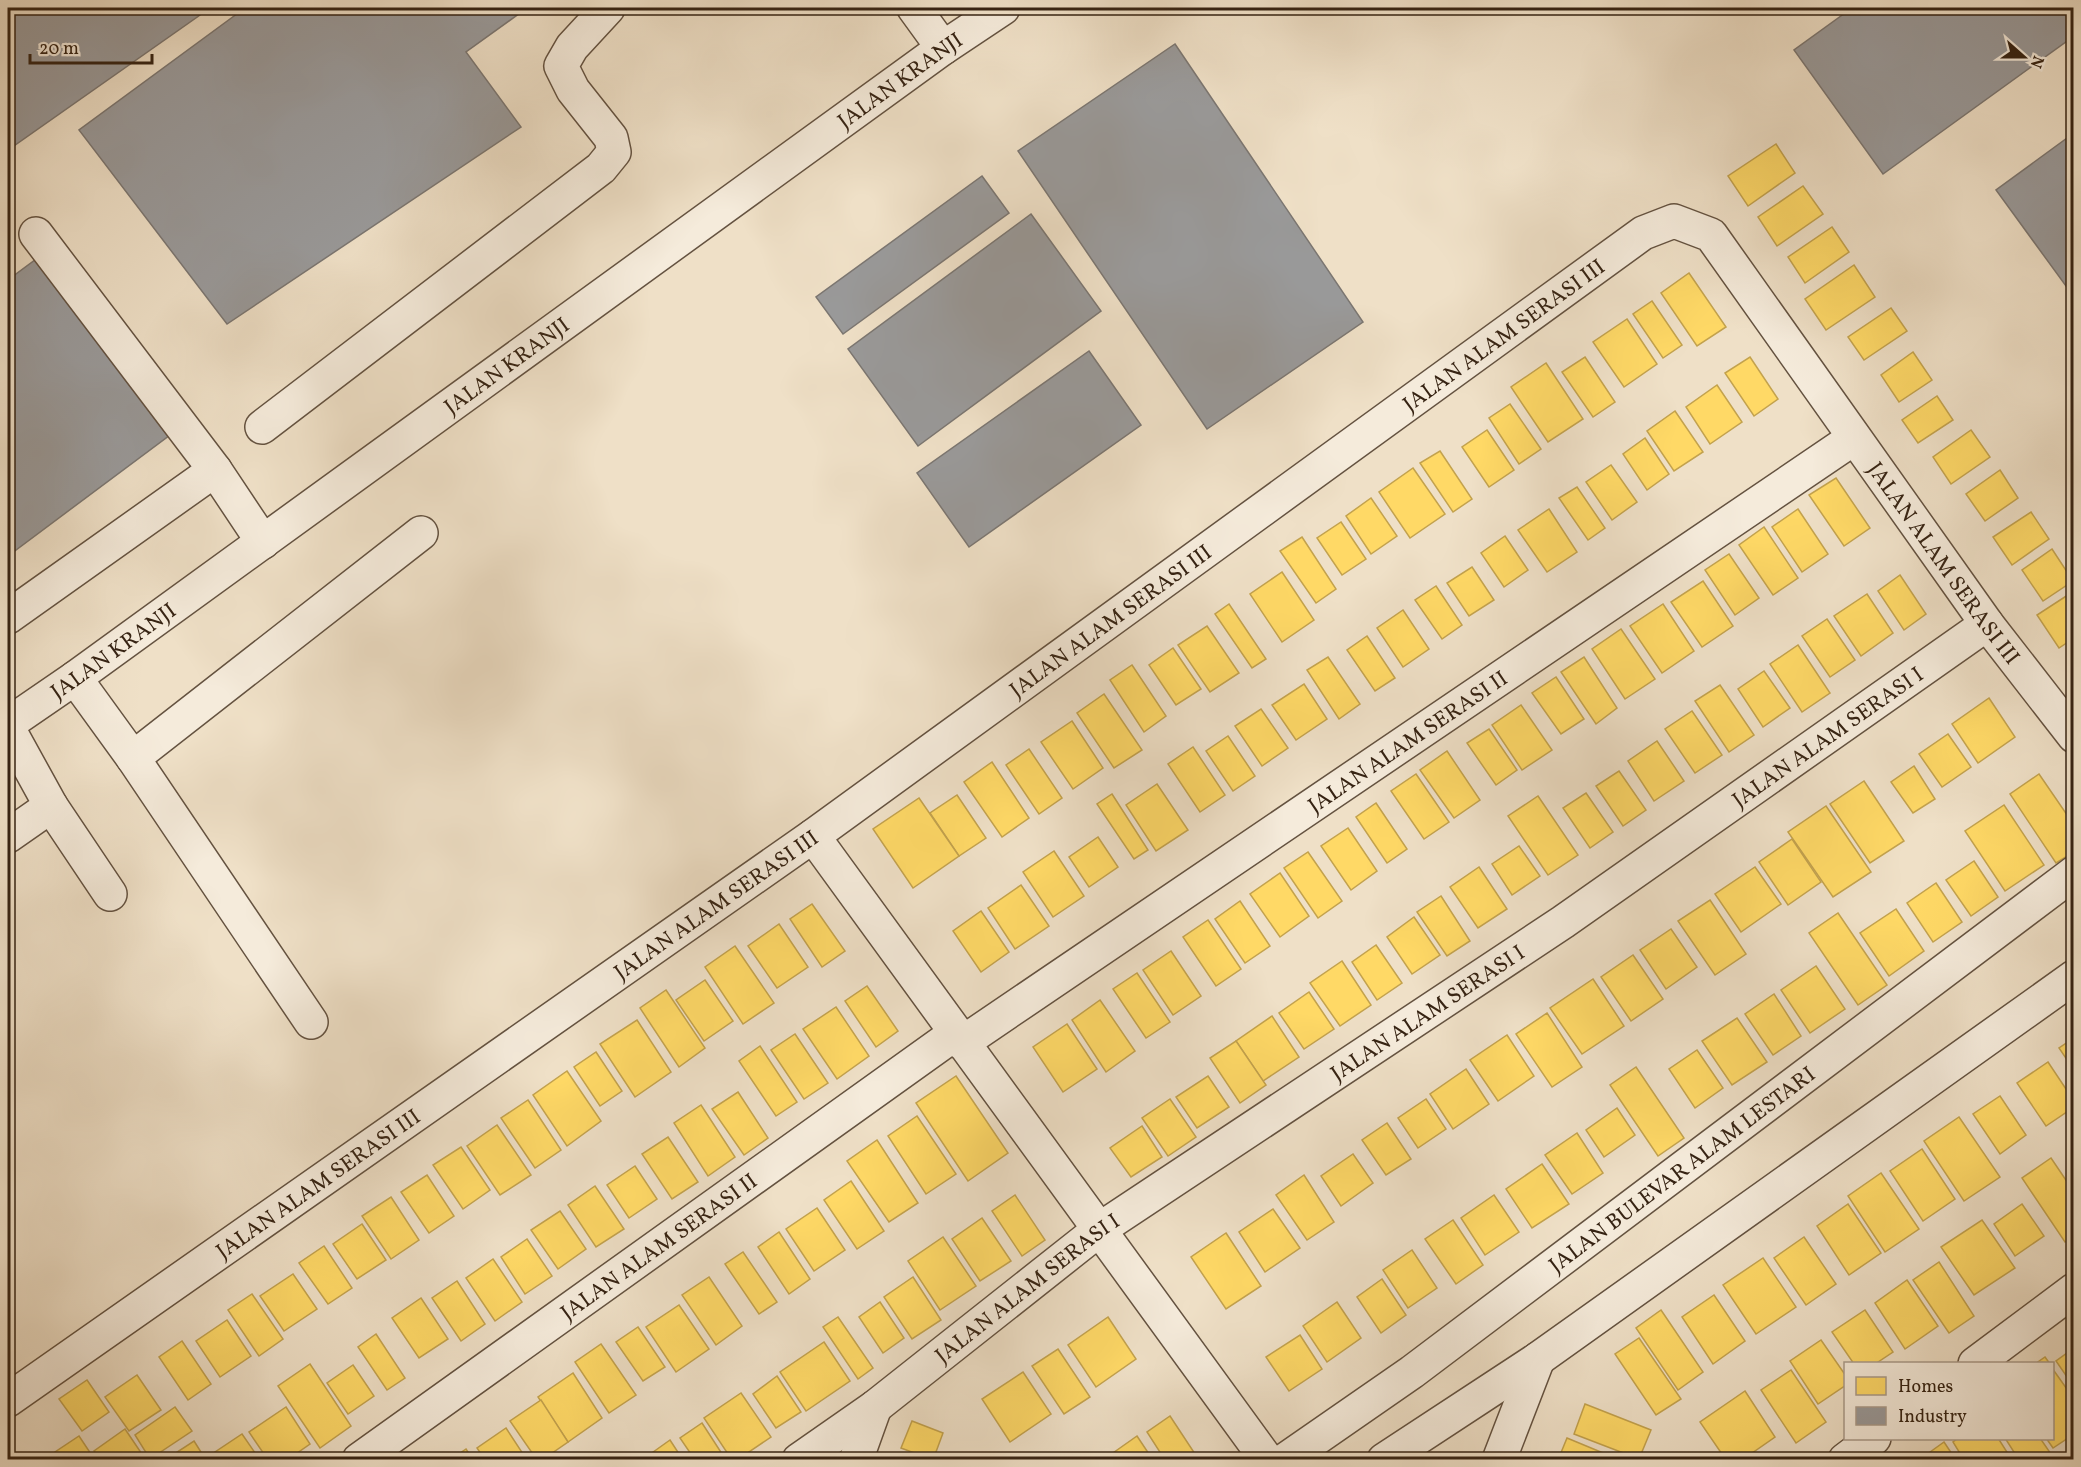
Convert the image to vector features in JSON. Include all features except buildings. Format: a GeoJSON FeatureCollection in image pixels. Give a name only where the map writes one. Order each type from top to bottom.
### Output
{"type":"FeatureCollection","features":[{"type":"Feature","properties":{"kind":"street"},"geometry":{"type":"LineString","coordinates":[[262,427],[601,168],[614,152],[611,138],[573,90],[561,66],[572,47],[608,8]]}},
{"type":"Feature","properties":{"kind":"street"},"geometry":{"type":"LineString","coordinates":[[914,8],[943,48]]}},
{"type":"Feature","properties":{"kind":"street","name":"JALAN KRANJI"},"geometry":{"type":"LineString","coordinates":[[8,726],[943,48],[1003,8]]}},
{"type":"Feature","properties":{"kind":"street","name":"JALAN ALAM SERASI III"},"geometry":{"type":"LineString","coordinates":[[8,1400],[813,837],[1643,233],[1674,221],[1711,235],[1987,624],[2073,736]]}},
{"type":"Feature","properties":{"kind":"street"},"geometry":{"type":"LineString","coordinates":[[36,234],[215,470],[263,542]]}},
{"type":"Feature","properties":{"kind":"street","name":"JALAN ALAM SERASI II"},"geometry":{"type":"LineString","coordinates":[[359,1460],[959,1038],[1854,438]]}},
{"type":"Feature","properties":{"kind":"street"},"geometry":{"type":"LineString","coordinates":[[8,617],[215,470]]}},
{"type":"Feature","properties":{"kind":"street"},"geometry":{"type":"LineString","coordinates":[[133,758],[421,533]]}},
{"type":"Feature","properties":{"kind":"street","name":"JALAN ALAM SERASI I"},"geometry":{"type":"LineString","coordinates":[[799,1460],[875,1407],[1100,1229],[1563,922],[1987,624]]}},
{"type":"Feature","properties":{"kind":"street"},"geometry":{"type":"LineString","coordinates":[[75,678],[133,758],[311,1022]]}},
{"type":"Feature","properties":{"kind":"street"},"geometry":{"type":"LineString","coordinates":[[8,726],[51,806],[110,894]]}},
{"type":"Feature","properties":{"kind":"street"},"geometry":{"type":"LineString","coordinates":[[8,836],[51,806]]}},
{"type":"Feature","properties":{"kind":"street"},"geometry":{"type":"LineString","coordinates":[[813,837],[1267,1460]]}},
{"type":"Feature","properties":{"kind":"street","name":"JALAN BULEVAR ALAM LESTARI"},"geometry":{"type":"LineString","coordinates":[[1285,1460],[1412,1372],[2073,873]]}},
{"type":"Feature","properties":{"kind":"street"},"geometry":{"type":"LineString","coordinates":[[1384,1460],[1538,1359],[2073,977]]}},
{"type":"Feature","properties":{"kind":"street"},"geometry":{"type":"LineString","coordinates":[[1978,1362],[2073,1290]]}},
{"type":"Feature","properties":{"kind":"street"},"geometry":{"type":"LineString","coordinates":[[1500,1460],[1538,1359]]}},
{"type":"Feature","properties":{"kind":"street"},"geometry":{"type":"LineString","coordinates":[[856,1460],[875,1407]]}},
{"type":"Feature","properties":{"kind":"street"},"geometry":{"type":"LineString","coordinates":[[1845,1460],[1871,1440]]}}]}
